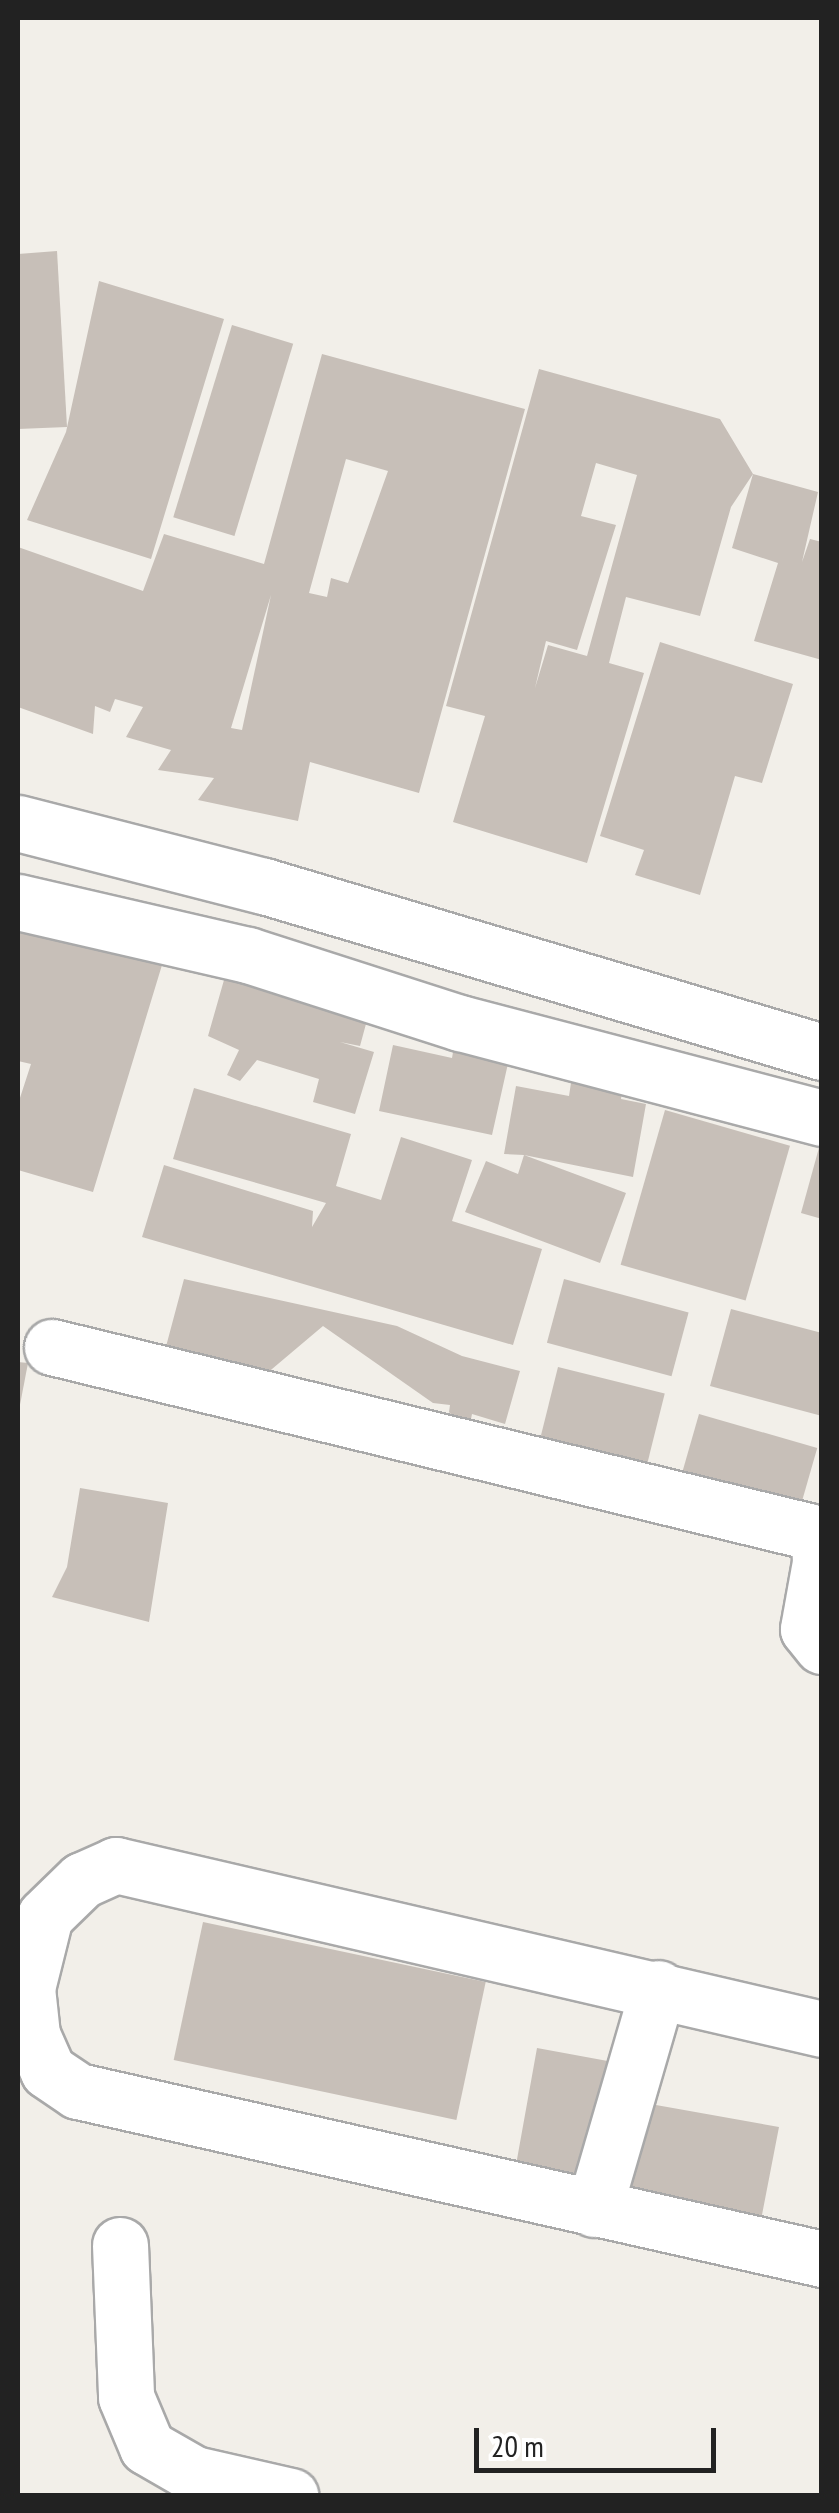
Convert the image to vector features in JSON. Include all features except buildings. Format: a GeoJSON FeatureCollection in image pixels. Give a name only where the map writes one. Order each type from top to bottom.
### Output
{"type":"FeatureCollection","features":[{"type":"Feature","properties":{"kind":"street"},"geometry":{"type":"LineString","coordinates":[[18,824],[264,886],[822,1052]]}},
{"type":"Feature","properties":{"kind":"street"},"geometry":{"type":"LineString","coordinates":[[248,955],[264,886]]}},
{"type":"Feature","properties":{"kind":"street"},"geometry":{"type":"LineString","coordinates":[[18,902],[248,955],[460,1023],[822,1118]]}},
{"type":"Feature","properties":{"kind":"street"},"geometry":{"type":"LineString","coordinates":[[699,1086],[727,1026]]}},
{"type":"Feature","properties":{"kind":"street"},"geometry":{"type":"LineString","coordinates":[[52,1347],[808,1531],[818,1542],[820,1562],[808,1629],[822,1646]]}},
{"type":"Feature","properties":{"kind":"street"},"geometry":{"type":"LineString","coordinates":[[822,2029],[116,1865],[82,1880],[46,1916],[32,1952],[32,2035],[48,2070],[78,2091],[822,2258]]}},
{"type":"Feature","properties":{"kind":"street"},"geometry":{"type":"LineString","coordinates":[[594,2209],[658,1988]]}},
{"type":"Feature","properties":{"kind":"street"},"geometry":{"type":"LineString","coordinates":[[120,2245],[126,2397],[148,2446],[194,2474],[290,2496]]}}]}
